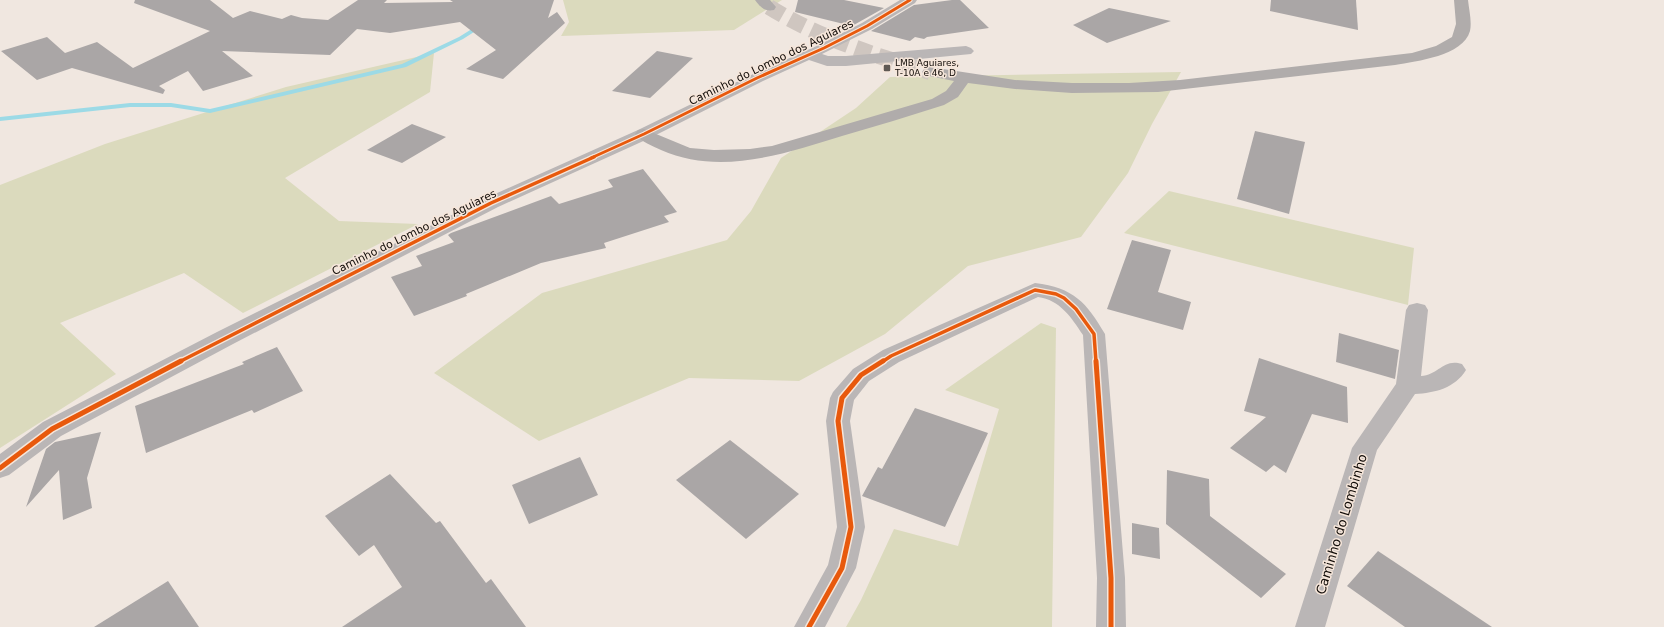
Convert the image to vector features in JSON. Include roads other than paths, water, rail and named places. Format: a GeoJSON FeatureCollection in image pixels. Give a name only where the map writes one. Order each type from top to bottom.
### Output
{"type":"FeatureCollection","features":[{"type":"Feature","properties":{"kind":"main road"},"geometry":{"type":"LineString","coordinates":[[930,72],[1000,84],[1044,87],[1125,89],[1158,87],[1382,61],[1431,53],[1453,44],[1462,34],[1464,19],[1461,0]]}},
{"type":"Feature","properties":{"kind":"main road"},"geometry":{"type":"LineString","coordinates":[[644,134],[677,150],[693,153],[730,156],[774,151],[938,102],[952,94],[964,78]]}},
{"type":"Feature","properties":{"kind":"street","name":"Caminho do Lombo dos Aguiares"},"geometry":{"type":"LineString","coordinates":[[0,468],[52,429],[224,338],[491,203],[644,134],[757,78],[809,55],[867,26],[910,0]]}},
{"type":"Feature","properties":{"kind":"street"},"geometry":{"type":"LineString","coordinates":[[809,55],[827,61],[841,61],[966,51]]}},
{"type":"Feature","properties":{"kind":"street"},"geometry":{"type":"LineString","coordinates":[[809,627],[842,568],[851,527],[838,421],[842,398],[861,375],[891,356],[1035,290],[1050,291],[1072,302],[1094,334],[1111,578],[1111,627]]}},
{"type":"Feature","properties":{"kind":"street","name":"Caminho do Lombinho"},"geometry":{"type":"LineString","coordinates":[[1310,627],[1365,448],[1408,385],[1416,310]]}},
{"type":"Feature","properties":{"kind":"street"},"geometry":{"type":"LineString","coordinates":[[1408,385],[1428,384],[1444,380],[1454,370]]}},
{"type":"Feature","properties":{"kind":"waterway"},"geometry":{"type":"LineString","coordinates":[[0,119],[130,105],[171,105],[210,111],[404,66],[461,38],[483,24]]}},
{"type":"Feature","properties":{"kind":"tunnel"},"geometry":{"type":"LineString","coordinates":[[769,7],[827,37],[888,59],[930,72]]}},
{"type":"Feature","properties":{"kind":"place","name":"LMB Aguiares, T-10A e 46, D"},"geometry":{"type":"Point","coordinates":[887,68]}}]}
